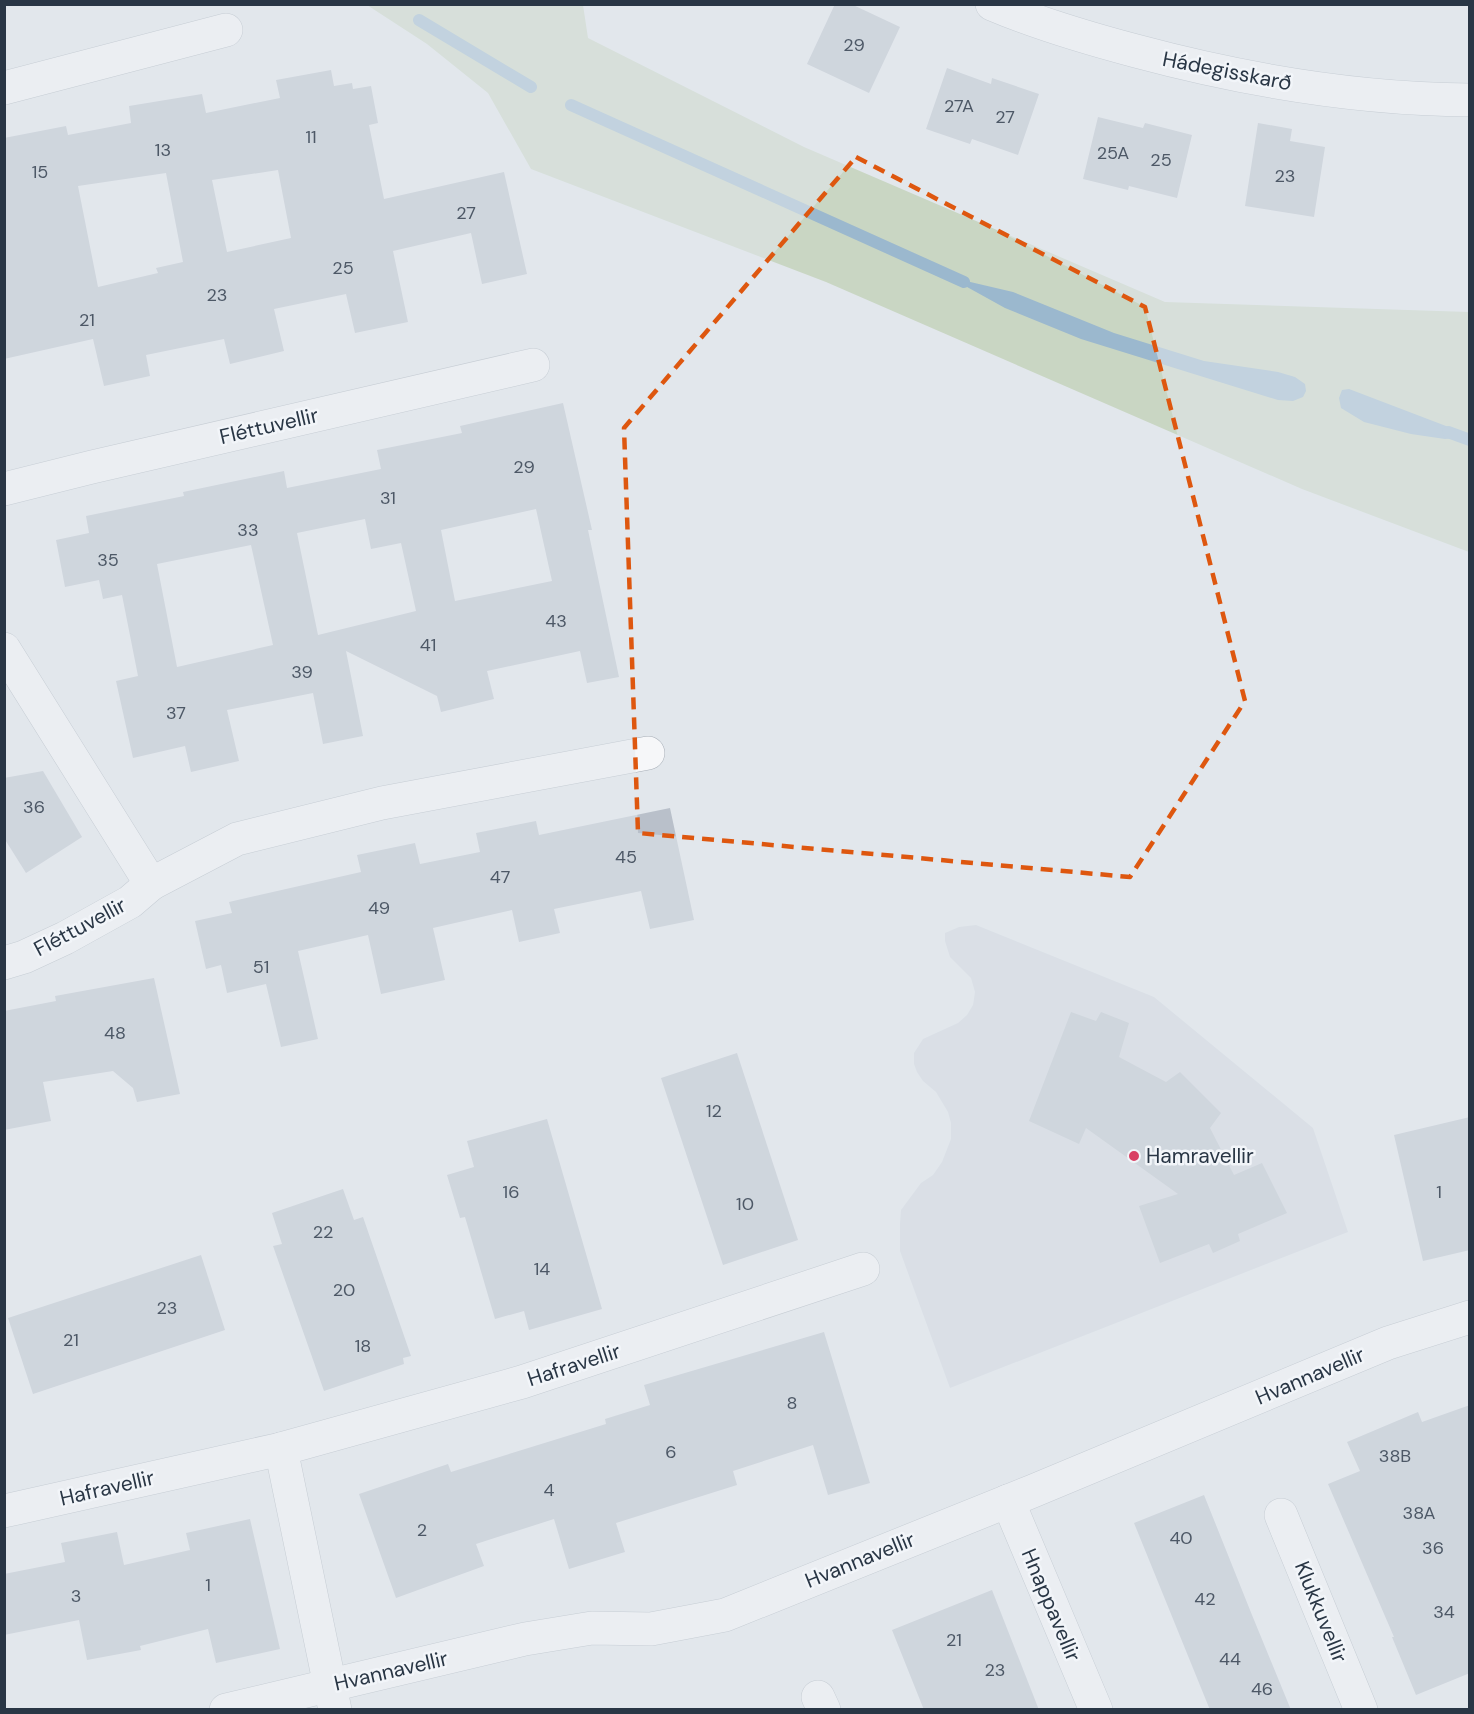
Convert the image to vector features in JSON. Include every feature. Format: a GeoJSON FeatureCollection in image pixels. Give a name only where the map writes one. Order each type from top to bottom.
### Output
{"type":"FeatureCollection","features":[{"type":"Feature","properties":{"kind":"street","name":"Hádegisskarð"},"geometry":{"type":"LineString","coordinates":[[992,4],[1089,38],[1181,63],[1274,82],[1366,94],[1470,100]]}},
{"type":"Feature","properties":{"kind":"street"},"geometry":{"type":"LineString","coordinates":[[4,87],[226,30]]}},
{"type":"Feature","properties":{"kind":"street","name":"Fléttuvellir"},"geometry":{"type":"LineString","coordinates":[[4,489],[533,365]]}},
{"type":"Feature","properties":{"kind":"street"},"geometry":{"type":"LineString","coordinates":[[4,649],[151,884]]}},
{"type":"Feature","properties":{"kind":"street","name":"Fléttuvellir"},"geometry":{"type":"LineString","coordinates":[[4,963],[24,957],[65,938],[130,902],[151,884],[237,838],[382,803],[648,753]]}},
{"type":"Feature","properties":{"kind":"street","name":"Hafravellir"},"geometry":{"type":"LineString","coordinates":[[4,1510],[281,1449],[522,1382],[863,1269]]}},
{"type":"Feature","properties":{"kind":"street","name":"Hvannavellir"},"geometry":{"type":"LineString","coordinates":[[225,1710],[332,1698],[525,1639],[592,1628],[651,1629],[724,1615],[1008,1501],[1388,1343],[1470,1317]]}},
{"type":"Feature","properties":{"kind":"street"},"geometry":{"type":"LineString","coordinates":[[281,1449],[332,1698]]}},
{"type":"Feature","properties":{"kind":"street","name":"Hnappavellir"},"geometry":{"type":"LineString","coordinates":[[1008,1501],[1096,1710]]}},
{"type":"Feature","properties":{"kind":"street","name":"Klukkuvellir"},"geometry":{"type":"LineString","coordinates":[[1281,1515],[1361,1710]]}},
{"type":"Feature","properties":{"kind":"highlighted area"},"geometry":{"type":"Polygon","coordinates":[[[856,157],[1145,307],[1245,701],[1130,877],[638,833],[624,428],[856,157]]]}},
{"type":"Feature","properties":{"kind":"shaded area","name":"Hamravellir"},"geometry":{"type":"Polygon","coordinates":[[[976,925],[1154,997],[1313,1128],[1348,1232],[950,1388],[900,1251],[900,1223],[901,1210],[921,1183],[933,1175],[942,1162],[951,1139],[948,1112],[936,1092],[923,1081],[917,1072],[914,1053],[923,1039],[958,1023],[973,1005],[975,992],[971,978],[950,957],[945,933],[959,927],[976,925]]]}},
{"type":"Feature","properties":{"kind":"green space"},"geometry":{"type":"Polygon","coordinates":[[[367,5],[583,5],[588,38],[804,147],[1165,302],[1469,312],[1469,552],[1302,489],[826,282],[531,169],[488,93],[427,44],[367,5]]]}},
{"type":"Feature","properties":{"kind":"water"},"geometry":{"type":"Polygon","coordinates":[[[949,277],[1013,292],[1114,333],[1204,361],[1278,372],[1295,377],[1305,384],[1306,391],[1303,397],[1293,401],[1278,400],[1081,339],[1005,308],[949,277]]]}},
{"type":"Feature","properties":{"kind":"water"},"geometry":{"type":"Polygon","coordinates":[[[1349,389],[1446,426],[1464,437],[1445,439],[1411,434],[1364,422],[1341,408],[1339,398],[1342,390],[1349,389]]]}},
{"type":"Feature","properties":{"kind":"building"},"geometry":{"type":"Polygon","coordinates":[[[835,4],[851,4],[900,27],[869,93],[807,64],[835,4]]]}},
{"type":"Feature","properties":{"kind":"building"},"geometry":{"type":"Polygon","coordinates":[[[947,68],[991,84],[992,78],[1039,94],[1018,155],[972,139],[970,144],[926,129],[947,68]]]}},
{"type":"Feature","properties":{"kind":"building"},"geometry":{"type":"Polygon","coordinates":[[[331,70],[334,86],[352,83],[353,89],[371,86],[378,123],[369,125],[384,199],[504,172],[527,274],[482,284],[471,233],[393,251],[408,322],[355,333],[346,294],[274,309],[284,351],[230,364],[224,339],[146,355],[150,376],[104,386],[93,339],[4,359],[4,138],[66,126],[68,135],[131,123],[129,106],[202,94],[206,113],[280,98],[276,80],[331,70]],[[278,170],[212,180],[227,252],[291,238],[278,170]],[[166,173],[78,186],[98,287],[158,273],[156,268],[183,262],[166,173]]]}},
{"type":"Feature","properties":{"kind":"building"},"geometry":{"type":"Polygon","coordinates":[[[1098,117],[1143,128],[1145,123],[1192,135],[1177,198],[1129,186],[1128,190],[1083,179],[1098,117]]]}},
{"type":"Feature","properties":{"kind":"building"},"geometry":{"type":"Polygon","coordinates":[[[1258,123],[1292,129],[1290,141],[1325,147],[1314,217],[1245,206],[1258,123]]]}},
{"type":"Feature","properties":{"kind":"building"},"geometry":{"type":"Polygon","coordinates":[[[563,403],[592,530],[588,530],[619,677],[587,683],[580,651],[487,671],[494,699],[441,712],[437,696],[346,651],[363,736],[323,744],[313,693],[227,710],[239,761],[191,772],[185,746],[133,758],[116,681],[138,676],[122,595],[103,599],[99,580],[65,587],[56,540],[89,533],[86,516],[184,496],[183,492],[284,471],[287,488],[381,469],[377,450],[462,433],[460,426],[563,403]],[[536,509],[441,530],[455,601],[552,581],[536,509]],[[365,519],[297,533],[318,635],[416,611],[401,543],[371,549],[365,519]],[[251,545],[157,564],[177,667],[273,645],[251,545]]]}},
{"type":"Feature","properties":{"kind":"building"},"geometry":{"type":"Polygon","coordinates":[[[43,771],[82,837],[26,873],[4,838],[4,778],[43,771]]]}},
{"type":"Feature","properties":{"kind":"building"},"geometry":{"type":"Polygon","coordinates":[[[670,808],[694,920],[650,929],[641,891],[554,909],[560,933],[519,942],[512,910],[433,928],[445,980],[381,994],[368,935],[298,951],[318,1039],[281,1047],[266,984],[227,993],[221,965],[206,969],[195,921],[232,913],[229,902],[361,872],[357,855],[415,843],[420,864],[480,852],[476,833],[536,821],[539,835],[670,808]]]}},
{"type":"Feature","properties":{"kind":"building"},"geometry":{"type":"Polygon","coordinates":[[[154,978],[180,1094],[137,1102],[133,1088],[113,1071],[43,1082],[51,1121],[4,1130],[4,1011],[56,1001],[55,996],[154,978]]]}},
{"type":"Feature","properties":{"kind":"building"},"geometry":{"type":"Polygon","coordinates":[[[1071,1012],[1096,1021],[1101,1012],[1129,1023],[1119,1057],[1166,1082],[1180,1072],[1221,1113],[1210,1128],[1234,1175],[1262,1163],[1287,1213],[1238,1234],[1240,1241],[1213,1253],[1209,1244],[1160,1263],[1139,1206],[1178,1194],[1086,1128],[1079,1144],[1029,1121],[1071,1012]]]}},
{"type":"Feature","properties":{"kind":"building"},"geometry":{"type":"Polygon","coordinates":[[[737,1053],[798,1240],[723,1265],[661,1078],[737,1053]]]}},
{"type":"Feature","properties":{"kind":"building"},"geometry":{"type":"Polygon","coordinates":[[[1470,1117],[1470,1250],[1423,1261],[1394,1135],[1470,1117]]]}},
{"type":"Feature","properties":{"kind":"building"},"geometry":{"type":"Polygon","coordinates":[[[547,1119],[602,1309],[529,1330],[524,1311],[495,1319],[465,1217],[460,1218],[447,1175],[474,1167],[467,1141],[547,1119]]]}},
{"type":"Feature","properties":{"kind":"building"},"geometry":{"type":"Polygon","coordinates":[[[343,1189],[354,1220],[363,1217],[411,1356],[403,1358],[404,1364],[324,1391],[273,1246],[282,1244],[272,1213],[343,1189]]]}},
{"type":"Feature","properties":{"kind":"building"},"geometry":{"type":"Polygon","coordinates":[[[201,1255],[225,1330],[33,1394],[8,1318],[201,1255]]]}},
{"type":"Feature","properties":{"kind":"building"},"geometry":{"type":"Polygon","coordinates":[[[824,1332],[870,1483],[828,1495],[813,1445],[733,1471],[737,1485],[616,1523],[625,1552],[569,1569],[554,1519],[476,1544],[484,1566],[396,1598],[359,1494],[448,1464],[451,1472],[606,1424],[605,1419],[650,1405],[644,1385],[824,1332]]]}},
{"type":"Feature","properties":{"kind":"building"},"geometry":{"type":"Polygon","coordinates":[[[1470,1405],[1470,1673],[1416,1695],[1392,1637],[1394,1637],[1328,1484],[1360,1471],[1347,1442],[1418,1412],[1422,1422],[1470,1405]]]}},
{"type":"Feature","properties":{"kind":"building"},"geometry":{"type":"Polygon","coordinates":[[[1204,1495],[1291,1710],[1210,1710],[1134,1523],[1204,1495]]]}},
{"type":"Feature","properties":{"kind":"building"},"geometry":{"type":"Polygon","coordinates":[[[250,1519],[280,1649],[216,1663],[208,1629],[140,1646],[141,1650],[87,1660],[79,1620],[4,1635],[4,1574],[65,1562],[61,1543],[117,1532],[124,1565],[190,1550],[186,1533],[250,1519]]]}},
{"type":"Feature","properties":{"kind":"building"},"geometry":{"type":"Polygon","coordinates":[[[992,1590],[1039,1710],[924,1710],[892,1630],[992,1590]]]}},
{"type":"Feature","properties":{"kind":"waterway"},"geometry":{"type":"LineString","coordinates":[[419,20],[531,87]]}},
{"type":"Feature","properties":{"kind":"waterway"},"geometry":{"type":"LineString","coordinates":[[571,105],[964,282]]}},
{"type":"Feature","properties":{"kind":"waterway"},"geometry":{"type":"LineString","coordinates":[[1448,432],[1470,440]]}},
{"type":"Feature","properties":{"kind":"place","name":"Hamravellir"},"geometry":{"type":"Point","coordinates":[1134,1156]}}]}
